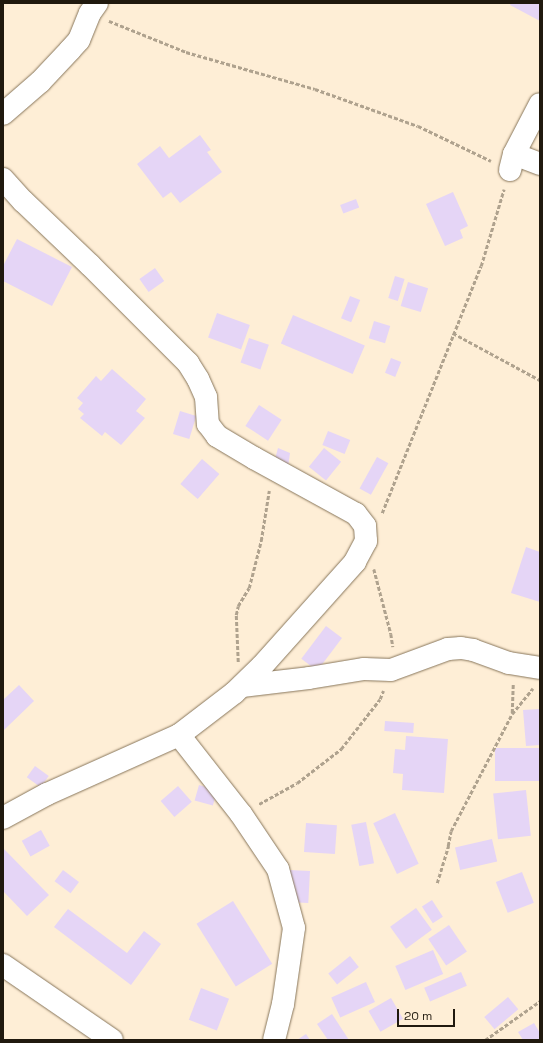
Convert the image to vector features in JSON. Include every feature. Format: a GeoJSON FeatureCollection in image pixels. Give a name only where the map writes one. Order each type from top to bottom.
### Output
{"type":"FeatureCollection","features":[{"type":"Feature","properties":{"kind":"street"},"geometry":{"type":"LineString","coordinates":[[3,114],[40,82],[79,40],[88,6]]}},
{"type":"Feature","properties":{"kind":"street"},"geometry":{"type":"LineString","coordinates":[[540,104],[512,162],[540,164]]}},
{"type":"Feature","properties":{"kind":"street"},"geometry":{"type":"LineString","coordinates":[[3,179],[23,201],[90,265],[188,363],[198,379],[206,397],[208,424],[217,436],[356,514],[365,526],[366,541],[356,562],[262,666],[242,686],[179,735],[47,794],[3,818]]}},
{"type":"Feature","properties":{"kind":"street"},"geometry":{"type":"LineString","coordinates":[[242,686],[310,678],[364,669],[391,670],[448,649],[461,648],[538,675]]}},
{"type":"Feature","properties":{"kind":"street"},"geometry":{"type":"LineString","coordinates":[[179,735],[242,814],[278,869],[294,928],[283,1004],[274,1040]]}},
{"type":"Feature","properties":{"kind":"street"},"geometry":{"type":"LineString","coordinates":[[3,965],[112,1040]]}},
{"type":"Feature","properties":{"kind":"path"},"geometry":{"type":"LineString","coordinates":[[88,6],[186,52],[315,89],[512,162],[481,266],[453,333],[385,507],[366,541],[379,584],[391,634],[393,656],[391,670],[380,699],[341,749],[297,783],[242,814]]}},
{"type":"Feature","properties":{"kind":"path"},"geometry":{"type":"LineString","coordinates":[[453,333],[540,380]]}},
{"type":"Feature","properties":{"kind":"path"},"geometry":{"type":"LineString","coordinates":[[242,686],[236,648],[236,615],[238,606],[249,588],[261,541],[274,468]]}},
{"type":"Feature","properties":{"kind":"path"},"geometry":{"type":"LineString","coordinates":[[510,664],[513,684],[512,714]]}},
{"type":"Feature","properties":{"kind":"path"},"geometry":{"type":"LineString","coordinates":[[437,883],[451,831],[512,714],[538,675]]}},
{"type":"Feature","properties":{"kind":"path"},"geometry":{"type":"LineString","coordinates":[[485,1040],[540,1002]]}},
{"type":"Feature","properties":{"kind":"building"},"geometry":{"type":"Polygon","coordinates":[[[511,3],[540,3],[540,21],[510,5],[511,3]]]}},
{"type":"Feature","properties":{"kind":"building"},"geometry":{"type":"Polygon","coordinates":[[[200,135],[211,150],[207,152],[222,172],[180,203],[171,192],[163,198],[137,164],[160,146],[169,158],[200,135]]]}},
{"type":"Feature","properties":{"kind":"building"},"geometry":{"type":"Polygon","coordinates":[[[453,192],[468,226],[460,230],[463,238],[445,246],[426,204],[453,192]]]}},
{"type":"Feature","properties":{"kind":"building"},"geometry":{"type":"Polygon","coordinates":[[[356,199],[359,207],[343,213],[340,205],[356,199]]]}},
{"type":"Feature","properties":{"kind":"building"},"geometry":{"type":"Polygon","coordinates":[[[17,239],[72,267],[52,306],[3,281],[3,266],[17,239]]]}},
{"type":"Feature","properties":{"kind":"building"},"geometry":{"type":"Polygon","coordinates":[[[155,268],[164,281],[149,292],[139,279],[155,268]]]}},
{"type":"Feature","properties":{"kind":"building"},"geometry":{"type":"Polygon","coordinates":[[[395,276],[405,279],[398,301],[388,298],[395,276]]]}},
{"type":"Feature","properties":{"kind":"building"},"geometry":{"type":"Polygon","coordinates":[[[408,282],[428,288],[421,312],[401,306],[408,282]]]}},
{"type":"Feature","properties":{"kind":"building"},"geometry":{"type":"Polygon","coordinates":[[[350,296],[360,300],[351,322],[341,318],[350,296]]]}},
{"type":"Feature","properties":{"kind":"building"},"geometry":{"type":"Polygon","coordinates":[[[217,313],[250,325],[241,349],[208,337],[217,313]]]}},
{"type":"Feature","properties":{"kind":"building"},"geometry":{"type":"Polygon","coordinates":[[[293,315],[365,345],[353,374],[281,344],[293,315]]]}},
{"type":"Feature","properties":{"kind":"building"},"geometry":{"type":"Polygon","coordinates":[[[374,321],[390,326],[385,343],[369,338],[374,321]]]}},
{"type":"Feature","properties":{"kind":"building"},"geometry":{"type":"Polygon","coordinates":[[[249,338],[269,345],[260,369],[241,363],[249,338]]]}},
{"type":"Feature","properties":{"kind":"building"},"geometry":{"type":"Polygon","coordinates":[[[391,358],[401,362],[395,377],[385,373],[391,358]]]}},
{"type":"Feature","properties":{"kind":"building"},"geometry":{"type":"Polygon","coordinates":[[[112,369],[146,399],[136,411],[145,418],[121,445],[105,432],[102,436],[80,418],[84,414],[78,409],[83,403],[77,398],[96,376],[101,381],[112,369]]]}},
{"type":"Feature","properties":{"kind":"building"},"geometry":{"type":"Polygon","coordinates":[[[259,405],[282,420],[268,441],[245,426],[259,405]]]}},
{"type":"Feature","properties":{"kind":"building"},"geometry":{"type":"Polygon","coordinates":[[[180,411],[196,416],[189,439],[173,434],[180,411]]]}},
{"type":"Feature","properties":{"kind":"building"},"geometry":{"type":"Polygon","coordinates":[[[328,431],[350,440],[345,454],[322,445],[328,431]]]}},
{"type":"Feature","properties":{"kind":"building"},"geometry":{"type":"Polygon","coordinates":[[[278,448],[290,453],[288,467],[274,463],[278,448]]]}},
{"type":"Feature","properties":{"kind":"building"},"geometry":{"type":"Polygon","coordinates":[[[324,448],[341,462],[326,480],[309,467],[324,448]]]}},
{"type":"Feature","properties":{"kind":"building"},"geometry":{"type":"Polygon","coordinates":[[[377,457],[388,463],[371,495],[360,488],[377,457]]]}},
{"type":"Feature","properties":{"kind":"building"},"geometry":{"type":"Polygon","coordinates":[[[202,459],[219,474],[198,499],[180,484],[202,459]]]}},
{"type":"Feature","properties":{"kind":"building"},"geometry":{"type":"Polygon","coordinates":[[[526,547],[540,552],[540,602],[511,593],[526,547]]]}},
{"type":"Feature","properties":{"kind":"building"},"geometry":{"type":"Polygon","coordinates":[[[326,626],[342,638],[317,671],[301,659],[326,626]]]}},
{"type":"Feature","properties":{"kind":"building"},"geometry":{"type":"Polygon","coordinates":[[[19,685],[34,701],[3,731],[3,700],[19,685]]]}},
{"type":"Feature","properties":{"kind":"building"},"geometry":{"type":"Polygon","coordinates":[[[540,709],[540,745],[526,746],[523,710],[540,709]]]}},
{"type":"Feature","properties":{"kind":"building"},"geometry":{"type":"Polygon","coordinates":[[[385,721],[414,723],[413,733],[384,731],[385,721]]]}},
{"type":"Feature","properties":{"kind":"building"},"geometry":{"type":"Polygon","coordinates":[[[406,736],[448,739],[444,793],[402,790],[403,774],[393,773],[395,749],[405,750],[406,736]]]}},
{"type":"Feature","properties":{"kind":"building"},"geometry":{"type":"Polygon","coordinates":[[[495,748],[540,748],[540,781],[495,781],[495,748]]]}},
{"type":"Feature","properties":{"kind":"building"},"geometry":{"type":"Polygon","coordinates":[[[35,766],[49,776],[41,787],[27,777],[35,766]]]}},
{"type":"Feature","properties":{"kind":"building"},"geometry":{"type":"Polygon","coordinates":[[[199,785],[217,790],[213,806],[195,800],[199,785]]]}},
{"type":"Feature","properties":{"kind":"building"},"geometry":{"type":"Polygon","coordinates":[[[178,786],[192,802],[174,817],[161,801],[178,786]]]}},
{"type":"Feature","properties":{"kind":"building"},"geometry":{"type":"Polygon","coordinates":[[[526,790],[531,836],[498,839],[493,793],[526,790]]]}},
{"type":"Feature","properties":{"kind":"building"},"geometry":{"type":"Polygon","coordinates":[[[395,813],[419,864],[397,874],[373,823],[395,813]]]}},
{"type":"Feature","properties":{"kind":"building"},"geometry":{"type":"Polygon","coordinates":[[[366,822],[374,863],[359,866],[351,825],[366,822]]]}},
{"type":"Feature","properties":{"kind":"building"},"geometry":{"type":"Polygon","coordinates":[[[306,823],[337,825],[335,854],[304,852],[306,823]]]}},
{"type":"Feature","properties":{"kind":"building"},"geometry":{"type":"Polygon","coordinates":[[[41,830],[50,846],[30,856],[22,841],[41,830]]]}},
{"type":"Feature","properties":{"kind":"building"},"geometry":{"type":"Polygon","coordinates":[[[492,839],[497,861],[460,870],[455,848],[492,839]]]}},
{"type":"Feature","properties":{"kind":"building"},"geometry":{"type":"Polygon","coordinates":[[[3,848],[49,895],[27,916],[3,891],[3,848]]]}},
{"type":"Feature","properties":{"kind":"building"},"geometry":{"type":"Polygon","coordinates":[[[63,870],[79,882],[71,893],[55,881],[63,870]]]}},
{"type":"Feature","properties":{"kind":"building"},"geometry":{"type":"Polygon","coordinates":[[[289,870],[310,871],[308,903],[287,902],[289,870]]]}},
{"type":"Feature","properties":{"kind":"building"},"geometry":{"type":"Polygon","coordinates":[[[522,872],[534,903],[508,913],[496,882],[522,872]]]}},
{"type":"Feature","properties":{"kind":"building"},"geometry":{"type":"Polygon","coordinates":[[[432,900],[443,917],[433,923],[422,907],[432,900]]]}},
{"type":"Feature","properties":{"kind":"building"},"geometry":{"type":"Polygon","coordinates":[[[233,901],[272,964],[236,987],[197,924],[233,901]]]}},
{"type":"Feature","properties":{"kind":"building"},"geometry":{"type":"Polygon","coordinates":[[[416,908],[432,930],[406,949],[390,927],[416,908]]]}},
{"type":"Feature","properties":{"kind":"building"},"geometry":{"type":"Polygon","coordinates":[[[68,909],[127,953],[144,931],[161,944],[131,985],[54,927],[68,909]]]}},
{"type":"Feature","properties":{"kind":"building"},"geometry":{"type":"Polygon","coordinates":[[[449,925],[467,952],[446,966],[428,939],[449,925]]]}},
{"type":"Feature","properties":{"kind":"building"},"geometry":{"type":"Polygon","coordinates":[[[433,950],[443,974],[405,990],[395,966],[433,950]]]}},
{"type":"Feature","properties":{"kind":"building"},"geometry":{"type":"Polygon","coordinates":[[[350,956],[359,967],[337,985],[328,974],[350,956]]]}},
{"type":"Feature","properties":{"kind":"building"},"geometry":{"type":"Polygon","coordinates":[[[461,972],[467,986],[430,1001],[424,988],[461,972]]]}},
{"type":"Feature","properties":{"kind":"building"},"geometry":{"type":"Polygon","coordinates":[[[366,982],[375,1002],[340,1018],[331,997],[366,982]]]}},
{"type":"Feature","properties":{"kind":"building"},"geometry":{"type":"Polygon","coordinates":[[[201,988],[229,999],[217,1030],[189,1020],[201,988]]]}},
{"type":"Feature","properties":{"kind":"building"},"geometry":{"type":"Polygon","coordinates":[[[508,997],[518,1009],[495,1029],[484,1017],[508,997]]]}},
{"type":"Feature","properties":{"kind":"building"},"geometry":{"type":"Polygon","coordinates":[[[391,998],[403,1019],[380,1032],[368,1011],[391,998]]]}},
{"type":"Feature","properties":{"kind":"building"},"geometry":{"type":"Polygon","coordinates":[[[332,1014],[349,1040],[328,1040],[317,1024],[332,1014]]]}},
{"type":"Feature","properties":{"kind":"building"},"geometry":{"type":"Polygon","coordinates":[[[534,1023],[540,1033],[540,1040],[523,1040],[518,1032],[534,1023]]]}},
{"type":"Feature","properties":{"kind":"building"},"geometry":{"type":"Polygon","coordinates":[[[306,1034],[310,1040],[297,1040],[306,1034]]]}}]}
